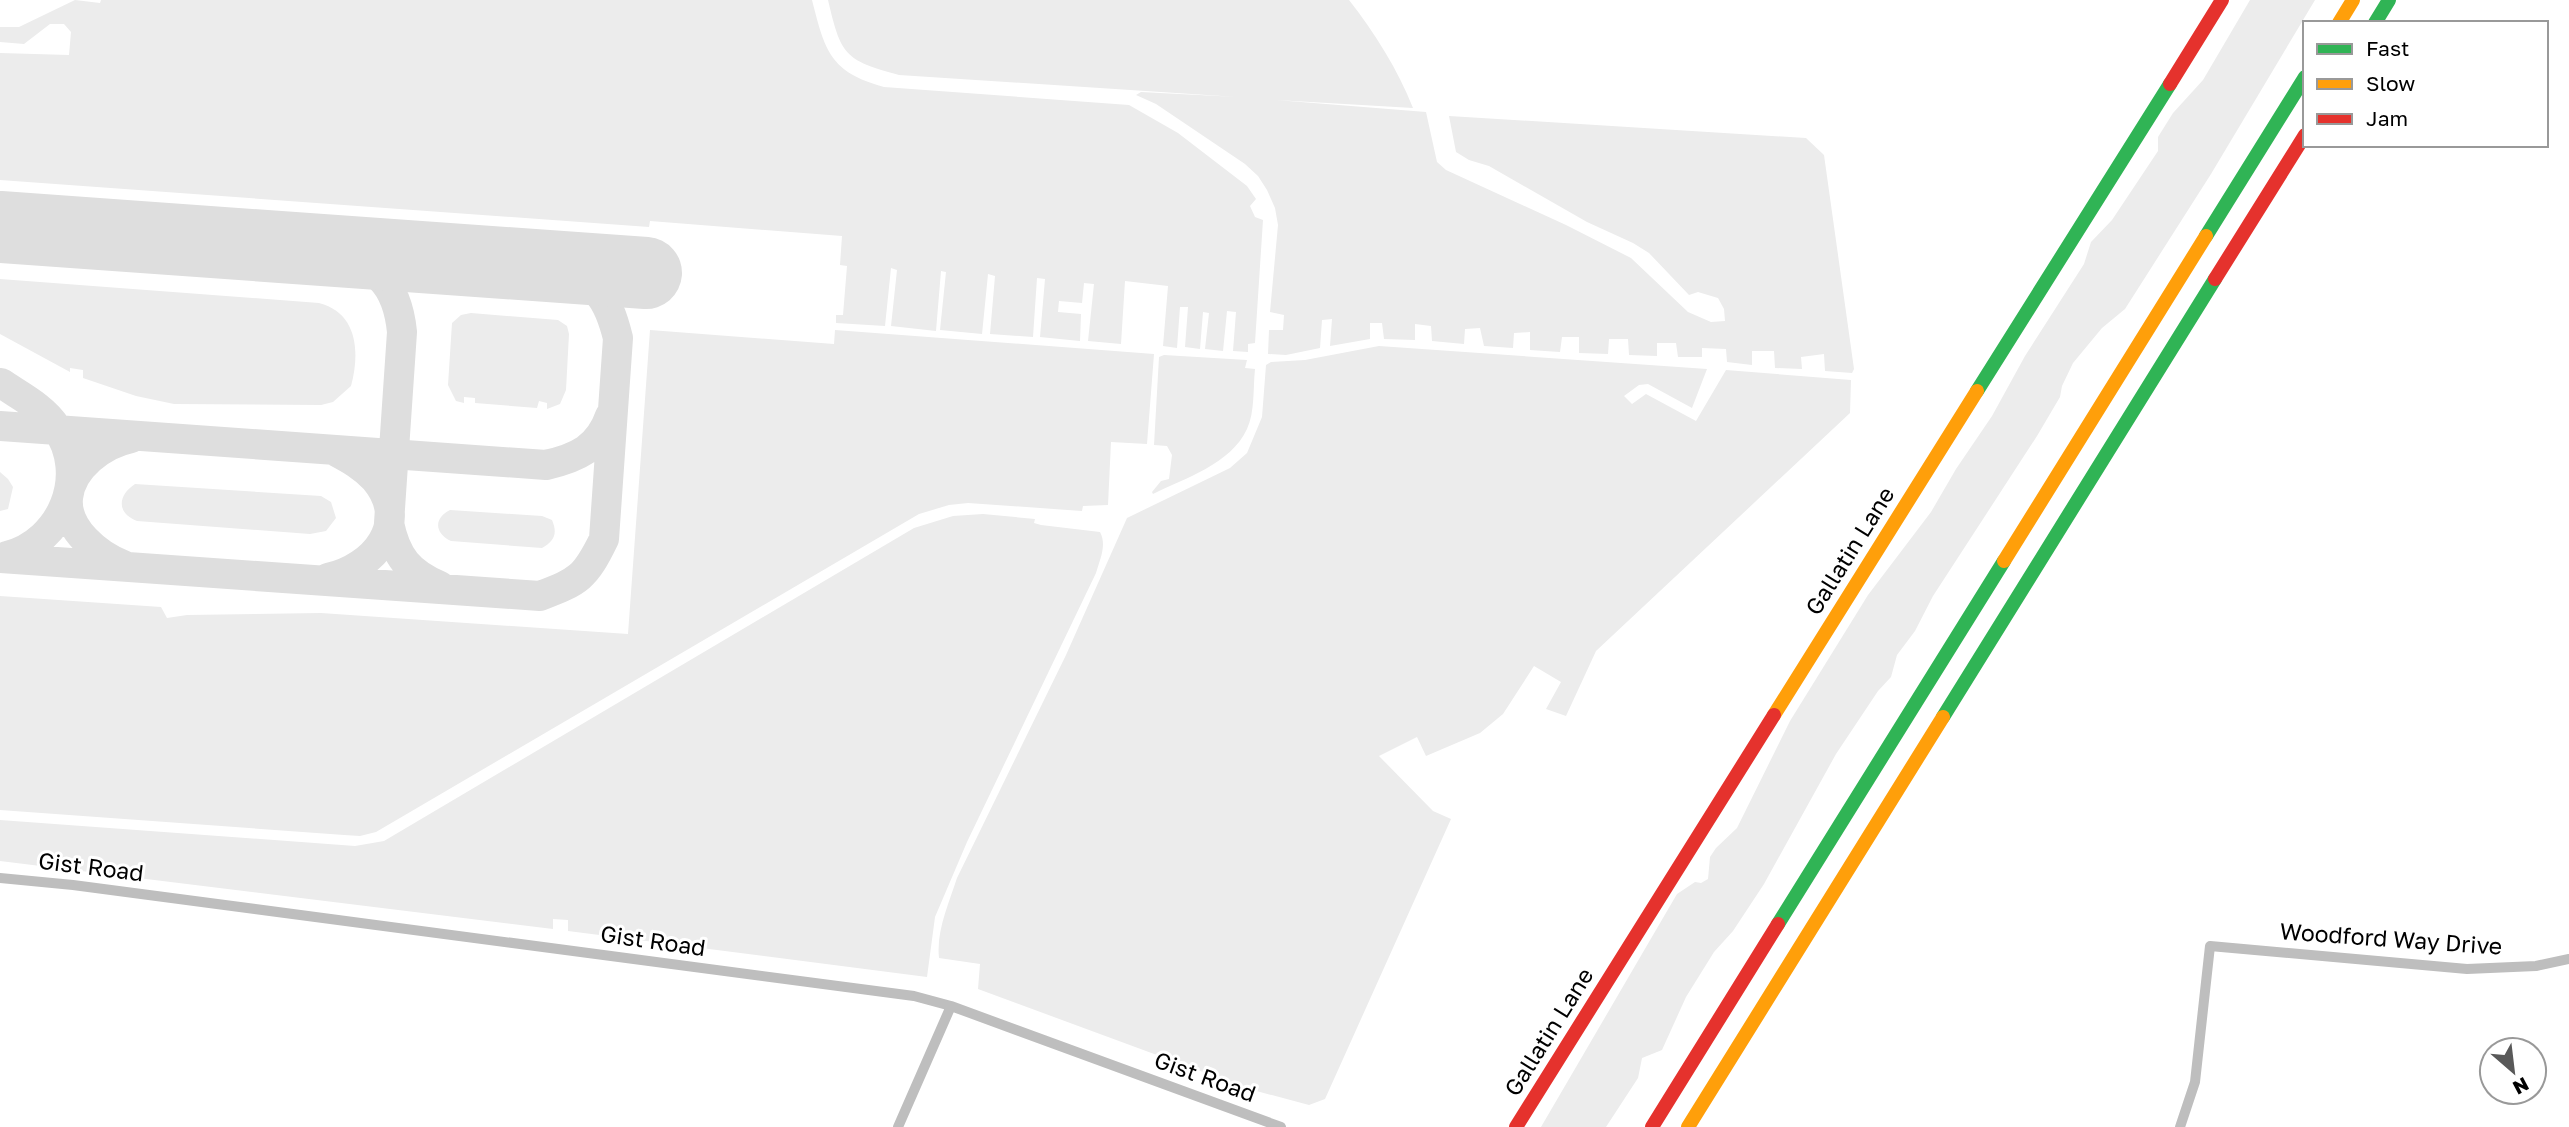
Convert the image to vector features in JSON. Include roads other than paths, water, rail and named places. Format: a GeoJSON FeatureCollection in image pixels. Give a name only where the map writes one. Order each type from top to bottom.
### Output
{"type":"FeatureCollection","features":[{"type":"Feature","properties":{"kind":"main road","name":"Gallatin Lane"},"geometry":{"type":"LineString","coordinates":[[1516,1127],[2222,0]]}},
{"type":"Feature","properties":{"kind":"main road"},"geometry":{"type":"LineString","coordinates":[[2340,21],[2353,0]]}},
{"type":"Feature","properties":{"kind":"main road"},"geometry":{"type":"LineString","coordinates":[[2376,21],[2389,0]]}},
{"type":"Feature","properties":{"kind":"main road"},"geometry":{"type":"LineString","coordinates":[[1652,1127],[2303,80]]}},
{"type":"Feature","properties":{"kind":"main road"},"geometry":{"type":"LineString","coordinates":[[1688,1127],[2303,138]]}},
{"type":"Feature","properties":{"kind":"street","name":"Gist Road"},"geometry":{"type":"LineString","coordinates":[[0,878],[73,885],[914,996],[951,1006],[1281,1127]]}},
{"type":"Feature","properties":{"kind":"street","name":"Woodford Way Drive"},"geometry":{"type":"LineString","coordinates":[[2180,1127],[2195,1082],[2210,946],[2467,969],[2536,966],[2569,959]]}},
{"type":"Feature","properties":{"kind":"street"},"geometry":{"type":"LineString","coordinates":[[898,1127],[951,1006]]}}]}
